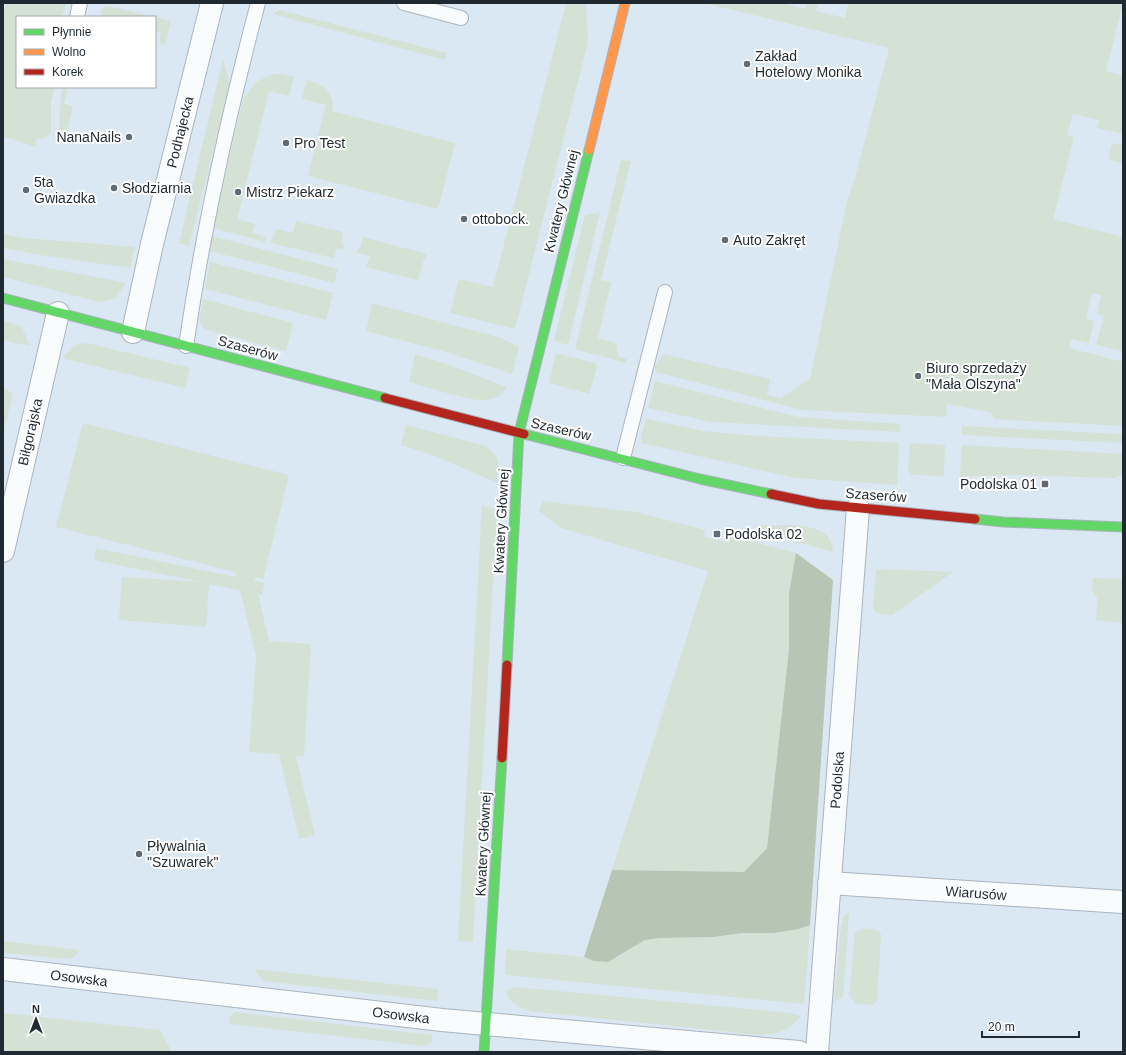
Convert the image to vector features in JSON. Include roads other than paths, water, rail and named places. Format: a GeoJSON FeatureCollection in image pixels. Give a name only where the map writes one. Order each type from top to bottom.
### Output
{"type":"FeatureCollection","features":[{"type":"Feature","properties":{"kind":"street","name":"Podhajecka"},"geometry":{"type":"LineString","coordinates":[[133,332],[154,237],[212,3]]}},
{"type":"Feature","properties":{"kind":"street","name":"Kwatery Głównej"},"geometry":{"type":"LineString","coordinates":[[484,1052],[503,746],[519,433],[625,3]]}},
{"type":"Feature","properties":{"kind":"street","name":"Szaserów"},"geometry":{"type":"LineString","coordinates":[[3,298],[700,479],[819,504],[936,514],[1003,522],[1123,527]]}},
{"type":"Feature","properties":{"kind":"street","name":"Biłgorajska"},"geometry":{"type":"LineString","coordinates":[[3,551],[58,313]]}},
{"type":"Feature","properties":{"kind":"street","name":"Podolska"},"geometry":{"type":"LineString","coordinates":[[817,1052],[858,508]]}},
{"type":"Feature","properties":{"kind":"street","name":"Wiarusów"},"geometry":{"type":"LineString","coordinates":[[829,883],[1123,902]]}},
{"type":"Feature","properties":{"kind":"street","name":"Osowska"},"geometry":{"type":"LineString","coordinates":[[3,969],[442,1020],[799,1052]]}},
{"type":"Feature","properties":{"kind":"lane"},"geometry":{"type":"LineString","coordinates":[[77,16],[80,3]]}},
{"type":"Feature","properties":{"kind":"lane"},"geometry":{"type":"LineString","coordinates":[[186,346],[207,222],[235,92],[258,3]]}},
{"type":"Feature","properties":{"kind":"lane"},"geometry":{"type":"LineString","coordinates":[[404,3],[461,18]]}},
{"type":"Feature","properties":{"kind":"lane"},"geometry":{"type":"LineString","coordinates":[[623,458],[665,292]]}},
{"type":"Feature","properties":{"kind":"place","name":"Zakład Hotelowy Monika"},"geometry":{"type":"Point","coordinates":[747,64]}},
{"type":"Feature","properties":{"kind":"place","name":"NanaNails"},"geometry":{"type":"Point","coordinates":[129,137]}},
{"type":"Feature","properties":{"kind":"place","name":"Pro Test"},"geometry":{"type":"Point","coordinates":[286,143]}},
{"type":"Feature","properties":{"kind":"place","name":"Słodziarnia"},"geometry":{"type":"Point","coordinates":[114,188]}},
{"type":"Feature","properties":{"kind":"place","name":"5ta Gwiazdka"},"geometry":{"type":"Point","coordinates":[26,190]}},
{"type":"Feature","properties":{"kind":"place","name":"Mistrz Piekarz"},"geometry":{"type":"Point","coordinates":[238,192]}},
{"type":"Feature","properties":{"kind":"place","name":"ottobock."},"geometry":{"type":"Point","coordinates":[464,219]}},
{"type":"Feature","properties":{"kind":"place","name":"Auto Zakręt"},"geometry":{"type":"Point","coordinates":[725,240]}},
{"type":"Feature","properties":{"kind":"place","name":"Biuro sprzedaży \"Mała Olszyna\""},"geometry":{"type":"Point","coordinates":[918,376]}},
{"type":"Feature","properties":{"kind":"place","name":"Podolska 01"},"geometry":{"type":"Point","coordinates":[1045,484]}},
{"type":"Feature","properties":{"kind":"place","name":"Podolska 02"},"geometry":{"type":"Point","coordinates":[717,534]}},
{"type":"Feature","properties":{"kind":"place","name":"Pływalnia \"Szuwarek\""},"geometry":{"type":"Point","coordinates":[139,854]}}]}
